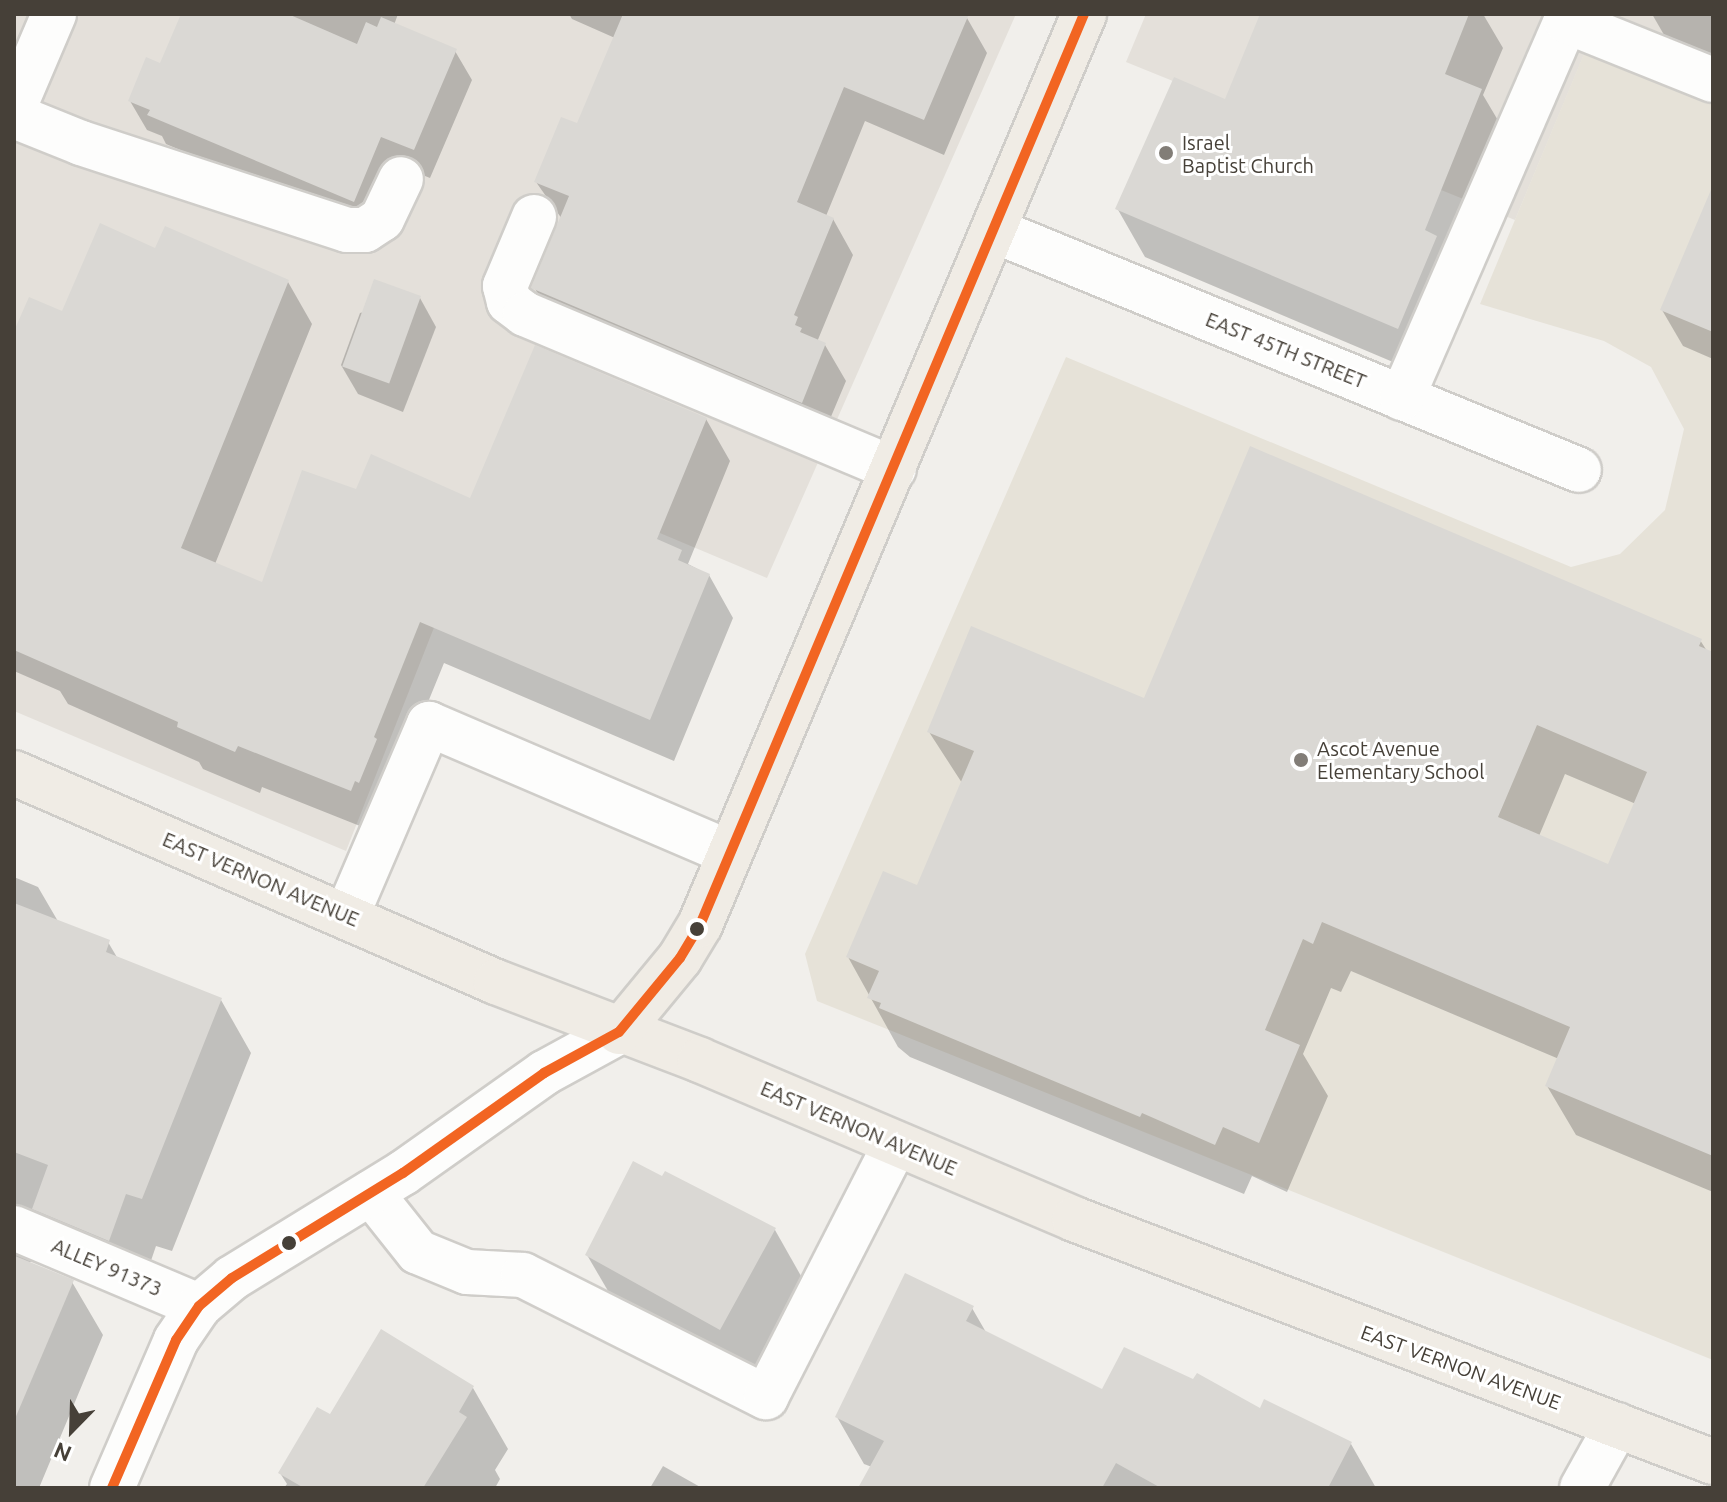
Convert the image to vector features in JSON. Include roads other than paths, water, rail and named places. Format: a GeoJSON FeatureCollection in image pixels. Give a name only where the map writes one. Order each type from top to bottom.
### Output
{"type":"FeatureCollection","features":[{"type":"Feature","properties":{"kind":"main road"},"geometry":{"type":"LineString","coordinates":[[619,1032],[680,958],[700,925],[1084,14]]}},
{"type":"Feature","properties":{"kind":"main road","name":"EAST VERNON AVENUE"},"geometry":{"type":"LineString","coordinates":[[14,773],[619,1032],[700,1060],[895,1145],[1117,1235],[1713,1462]]}},
{"type":"Feature","properties":{"kind":"street"},"geometry":{"type":"LineString","coordinates":[[14,108],[54,14]]}},
{"type":"Feature","properties":{"kind":"street"},"geometry":{"type":"LineString","coordinates":[[1402,398],[1567,17],[1713,80]]}},
{"type":"Feature","properties":{"kind":"street"},"geometry":{"type":"LineString","coordinates":[[14,116],[81,143],[347,230],[365,230],[382,219],[401,179]]}},
{"type":"Feature","properties":{"kind":"street"},"geometry":{"type":"LineString","coordinates":[[534,217],[505,286],[509,302],[525,314],[894,469]]}},
{"type":"Feature","properties":{"kind":"street","name":"EAST 45TH STREET"},"geometry":{"type":"LineString","coordinates":[[993,230],[1579,470]]}},
{"type":"Feature","properties":{"kind":"street"},"geometry":{"type":"LineString","coordinates":[[347,915],[429,724],[730,853]]}},
{"type":"Feature","properties":{"kind":"street"},"geometry":{"type":"LineString","coordinates":[[112,1488],[176,1340],[199,1306],[232,1278],[371,1193],[544,1073],[619,1032]]}},
{"type":"Feature","properties":{"kind":"street"},"geometry":{"type":"LineString","coordinates":[[371,1193],[418,1252],[467,1272],[523,1275],[766,1397],[895,1145]]}},
{"type":"Feature","properties":{"kind":"street","name":"ALLEY 91373"},"geometry":{"type":"LineString","coordinates":[[14,1228],[199,1306]]}},
{"type":"Feature","properties":{"kind":"street"},"geometry":{"type":"LineString","coordinates":[[1582,1488],[1617,1425]]}},
{"type":"Feature","properties":{"kind":"place","name":"Israel Baptist Church"},"geometry":{"type":"Point","coordinates":[1166,153]}},
{"type":"Feature","properties":{"kind":"place","name":"Ascot Avenue Elementary School"},"geometry":{"type":"Point","coordinates":[1301,760]}}]}
